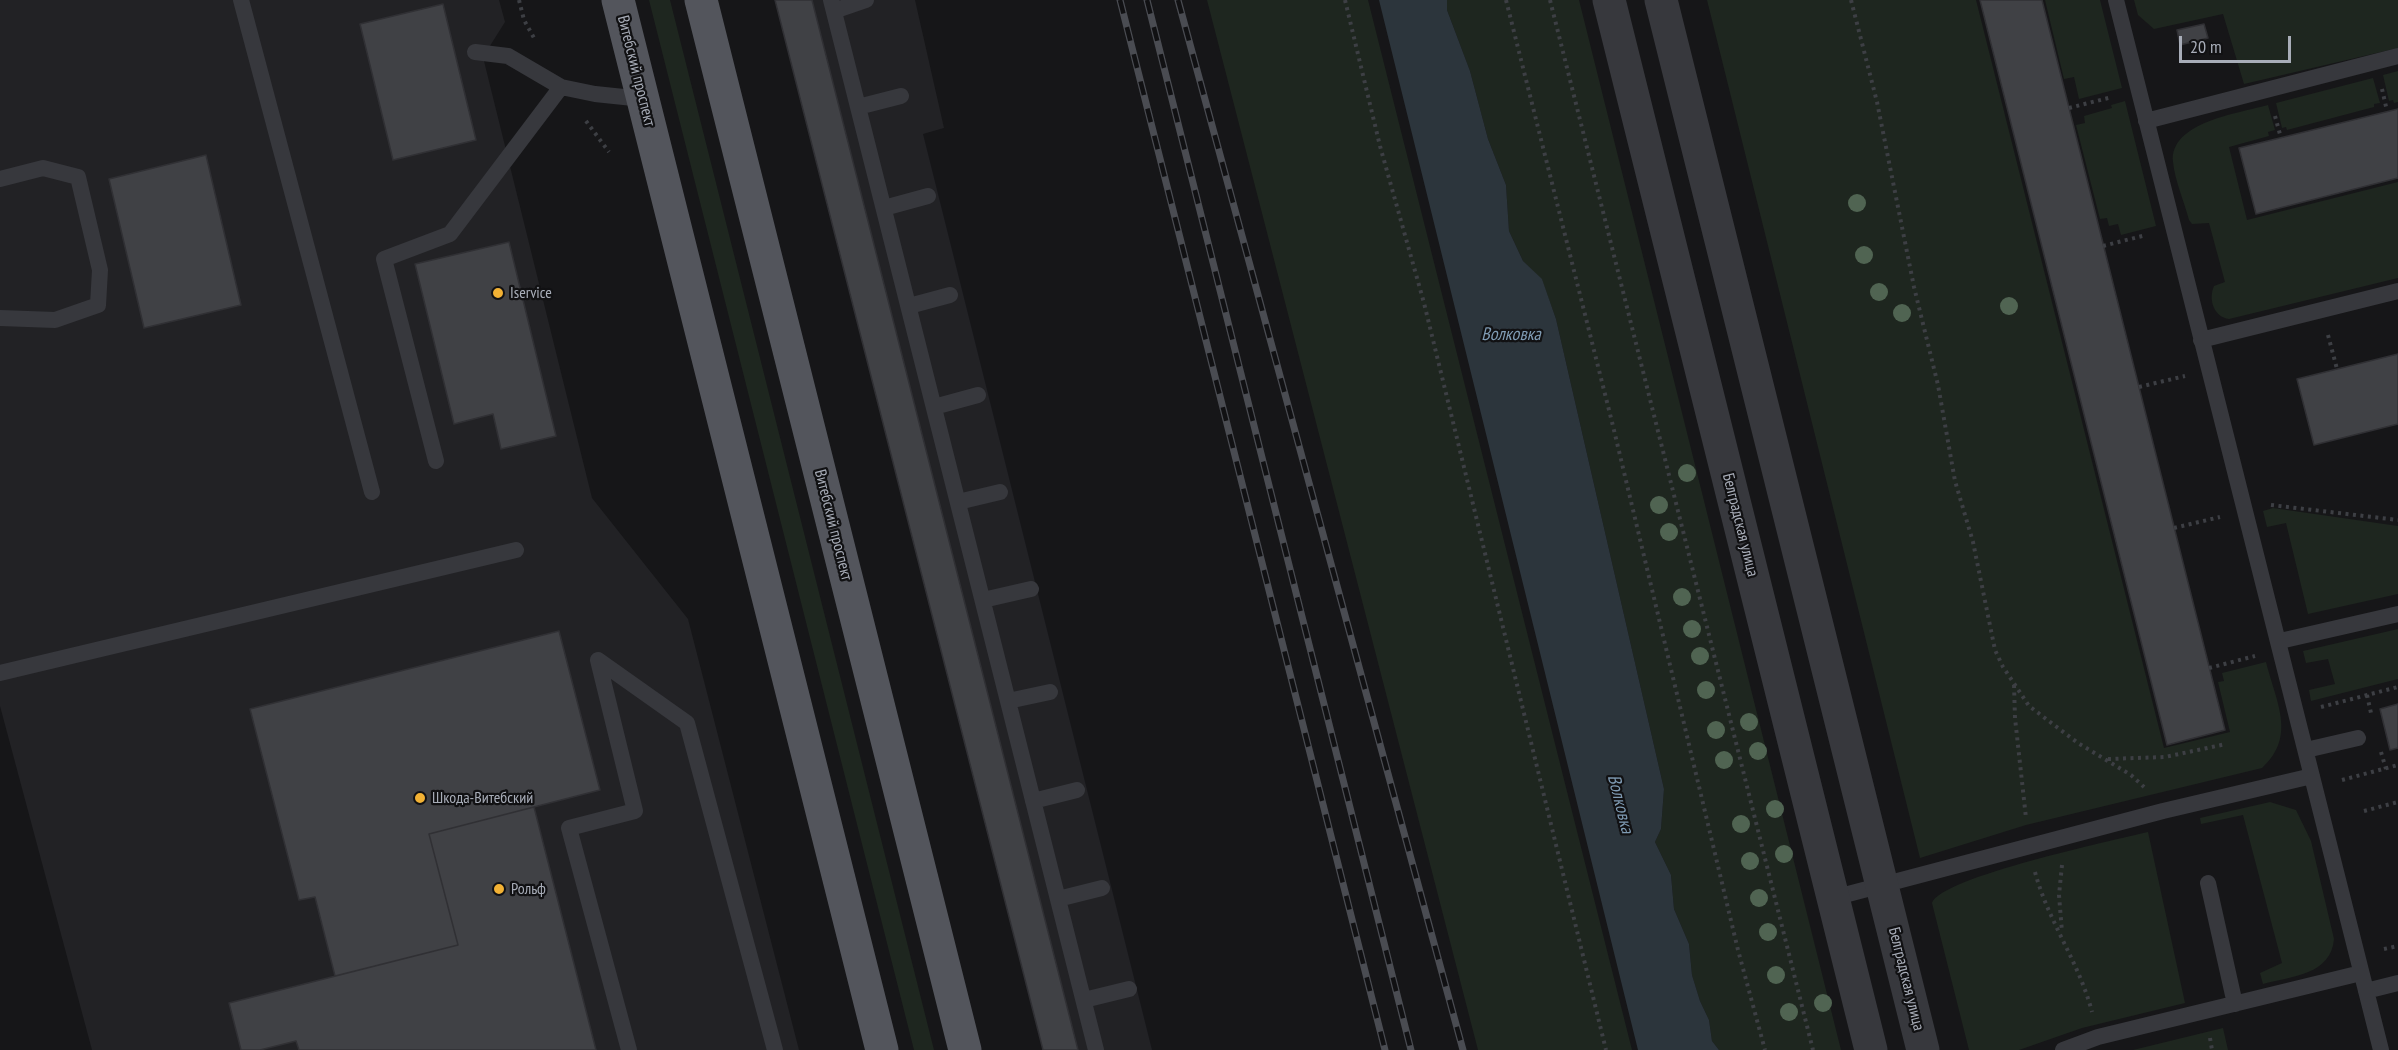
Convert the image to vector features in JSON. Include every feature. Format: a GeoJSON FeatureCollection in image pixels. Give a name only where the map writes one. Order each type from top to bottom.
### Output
{"type":"FeatureCollection","features":[{"type":"Feature","properties":{"kind":"main road","name":"Витебский проспект"},"geometry":{"type":"LineString","coordinates":[[618,0],[882,1050]]}},
{"type":"Feature","properties":{"kind":"main road","name":"Витебский проспект"},"geometry":{"type":"LineString","coordinates":[[701,0],[965,1050]]}},
{"type":"Feature","properties":{"kind":"street","name":"Белградская улица"},"geometry":{"type":"LineString","coordinates":[[1609,0],[1871,1050]]}},
{"type":"Feature","properties":{"kind":"street","name":"Белградская улица"},"geometry":{"type":"LineString","coordinates":[[1661,0],[1923,1050]]}},
{"type":"Feature","properties":{"kind":"lane"},"geometry":{"type":"LineString","coordinates":[[242,0],[372,492]]}},
{"type":"Feature","properties":{"kind":"lane"},"geometry":{"type":"LineString","coordinates":[[866,0],[833,6],[1096,1050]]}},
{"type":"Feature","properties":{"kind":"lane"},"geometry":{"type":"LineString","coordinates":[[2116,0],[2200,340],[2281,645],[2381,1050]]}},
{"type":"Feature","properties":{"kind":"lane"},"geometry":{"type":"LineString","coordinates":[[475,52],[508,56],[561,87],[595,94],[643,99]]}},
{"type":"Feature","properties":{"kind":"lane"},"geometry":{"type":"LineString","coordinates":[[2146,121],[2398,56]]}},
{"type":"Feature","properties":{"kind":"lane"},"geometry":{"type":"LineString","coordinates":[[436,461],[384,259],[450,234],[561,87]]}},
{"type":"Feature","properties":{"kind":"lane"},"geometry":{"type":"LineString","coordinates":[[858,107],[901,96]]}},
{"type":"Feature","properties":{"kind":"lane"},"geometry":{"type":"LineString","coordinates":[[0,178],[43,168],[78,177],[100,270],[98,305],[55,320],[0,318]]}},
{"type":"Feature","properties":{"kind":"lane"},"geometry":{"type":"LineString","coordinates":[[884,208],[928,196]]}},
{"type":"Feature","properties":{"kind":"lane"},"geometry":{"type":"LineString","coordinates":[[2200,340],[2398,291]]}},
{"type":"Feature","properties":{"kind":"lane"},"geometry":{"type":"LineString","coordinates":[[909,306],[951,295]]}},
{"type":"Feature","properties":{"kind":"lane"},"geometry":{"type":"LineString","coordinates":[[934,407],[978,395]]}},
{"type":"Feature","properties":{"kind":"lane"},"geometry":{"type":"LineString","coordinates":[[958,502],[1000,492]]}},
{"type":"Feature","properties":{"kind":"lane"},"geometry":{"type":"LineString","coordinates":[[0,673],[516,550]]}},
{"type":"Feature","properties":{"kind":"lane"},"geometry":{"type":"LineString","coordinates":[[983,600],[1031,589]]}},
{"type":"Feature","properties":{"kind":"lane"},"geometry":{"type":"LineString","coordinates":[[2281,645],[2398,614]]}},
{"type":"Feature","properties":{"kind":"lane"},"geometry":{"type":"LineString","coordinates":[[629,1050],[569,828],[635,811],[598,660],[687,723],[775,1050]]}},
{"type":"Feature","properties":{"kind":"lane"},"geometry":{"type":"LineString","coordinates":[[1008,701],[1050,692]]}},
{"type":"Feature","properties":{"kind":"lane"},"geometry":{"type":"LineString","coordinates":[[2306,750],[2358,738]]}},
{"type":"Feature","properties":{"kind":"lane"},"geometry":{"type":"LineString","coordinates":[[1833,898],[2163,811],[2314,781]]}},
{"type":"Feature","properties":{"kind":"lane"},"geometry":{"type":"LineString","coordinates":[[1034,801],[1077,790]]}},
{"type":"Feature","properties":{"kind":"lane"},"geometry":{"type":"LineString","coordinates":[[2208,884],[2235,1004]]}},
{"type":"Feature","properties":{"kind":"lane"},"geometry":{"type":"LineString","coordinates":[[1058,899],[1102,888]]}},
{"type":"Feature","properties":{"kind":"lane"},"geometry":{"type":"LineString","coordinates":[[2063,1050],[2098,1037],[2361,973]]}},
{"type":"Feature","properties":{"kind":"lane"},"geometry":{"type":"LineString","coordinates":[[2366,991],[2398,983]]}},
{"type":"Feature","properties":{"kind":"lane"},"geometry":{"type":"LineString","coordinates":[[1084,1000],[1129,989]]}},
{"type":"Feature","properties":{"kind":"path"},"geometry":{"type":"LineString","coordinates":[[1345,0],[1380,146],[1424,303],[1606,1050]]}},
{"type":"Feature","properties":{"kind":"path"},"geometry":{"type":"LineString","coordinates":[[1506,0],[1613,426],[1738,950],[1765,1050]]}},
{"type":"Feature","properties":{"kind":"path"},"geometry":{"type":"LineString","coordinates":[[1550,0],[1813,1050]]}},
{"type":"Feature","properties":{"kind":"path"},"geometry":{"type":"LineString","coordinates":[[1851,0],[1877,102],[1914,287],[1938,386],[1956,481],[1973,542],[1995,650],[2014,685],[2029,706],[2078,743],[2132,775],[2163,811]]}},
{"type":"Feature","properties":{"kind":"path"},"geometry":{"type":"LineString","coordinates":[[2069,108],[2138,90]]}},
{"type":"Feature","properties":{"kind":"path"},"geometry":{"type":"LineString","coordinates":[[2103,246],[2173,229]]}},
{"type":"Feature","properties":{"kind":"path"},"geometry":{"type":"LineString","coordinates":[[2139,387],[2208,370]]}},
{"type":"Feature","properties":{"kind":"path"},"geometry":{"type":"LineString","coordinates":[[2174,528],[2273,505],[2397,521]]}},
{"type":"Feature","properties":{"kind":"path"},"geometry":{"type":"LineString","coordinates":[[2209,668],[2281,645]]}},
{"type":"Feature","properties":{"kind":"path"},"geometry":{"type":"LineString","coordinates":[[2014,685],[2015,718],[2030,846],[2039,892],[2062,936],[2088,995],[2098,1037]]}},
{"type":"Feature","properties":{"kind":"path"},"geometry":{"type":"LineString","coordinates":[[2297,713],[2398,687]]}},
{"type":"Feature","properties":{"kind":"path"},"geometry":{"type":"LineString","coordinates":[[2107,759],[2165,757],[2226,744]]}},
{"type":"Feature","properties":{"kind":"path"},"geometry":{"type":"LineString","coordinates":[[2314,781],[2398,765]]}},
{"type":"Feature","properties":{"kind":"path"},"geometry":{"type":"LineString","coordinates":[[2364,811],[2398,802]]}},
{"type":"Feature","properties":{"kind":"path"},"geometry":{"type":"LineString","coordinates":[[2062,838],[2059,895],[2062,936]]}},
{"type":"Feature","properties":{"kind":"shaded area"},"geometry":{"type":"Polygon","coordinates":[[[0,0],[499,0],[505,22],[483,57],[592,498],[688,619],[799,1050],[92,1050],[0,706],[0,0]]]}},
{"type":"Feature","properties":{"kind":"shaded area"},"geometry":{"type":"Polygon","coordinates":[[[649,0],[670,0],[934,1050],[914,1050],[649,0]]]}},
{"type":"Feature","properties":{"kind":"shaded area"},"geometry":{"type":"Polygon","coordinates":[[[780,0],[915,0],[944,128],[923,134],[1152,1050],[1043,1050],[780,0]]]}},
{"type":"Feature","properties":{"kind":"shaded area"},"geometry":{"type":"Polygon","coordinates":[[[1207,0],[1368,0],[1632,1050],[1478,1050],[1207,0]]]}},
{"type":"Feature","properties":{"kind":"shaded area"},"geometry":{"type":"Polygon","coordinates":[[[1447,0],[1579,0],[1841,1050],[1719,1050],[1712,1041],[1709,1020],[1692,975],[1689,944],[1674,909],[1671,875],[1655,842],[1661,829],[1664,789],[1556,319],[1542,280],[1523,261],[1509,231],[1506,185],[1488,139],[1470,71],[1447,10],[1447,0]]]}},
{"type":"Feature","properties":{"kind":"shaded area"},"geometry":{"type":"Polygon","coordinates":[[[1707,0],[1976,0],[2164,748],[2230,732],[2218,682],[2224,681],[2222,673],[2266,662],[2281,718],[2281,731],[2279,744],[2273,756],[2262,768],[2026,825],[1920,858],[1707,0]]]}},
{"type":"Feature","properties":{"kind":"shaded area"},"geometry":{"type":"Polygon","coordinates":[[[2045,0],[2100,0],[2122,88],[2079,99],[2074,77],[2064,79],[2045,0]]]}},
{"type":"Feature","properties":{"kind":"shaded area"},"geometry":{"type":"Polygon","coordinates":[[[2134,0],[2398,0],[2398,48],[2244,84],[2223,14],[2154,29],[2138,15],[2134,0]]]}},
{"type":"Feature","properties":{"kind":"shaded area"},"geometry":{"type":"Polygon","coordinates":[[[2398,71],[2398,102],[2394,103],[2393,100],[2389,101],[2383,75],[2398,71]]]}},
{"type":"Feature","properties":{"kind":"shaded area"},"geometry":{"type":"Polygon","coordinates":[[[2373,78],[2380,103],[2374,104],[2374,107],[2287,130],[2286,127],[2282,128],[2276,103],[2373,78]]]}},
{"type":"Feature","properties":{"kind":"shaded area"},"geometry":{"type":"Polygon","coordinates":[[[2125,101],[2156,226],[2121,235],[2118,224],[2109,226],[2107,218],[2100,219],[2076,125],[2085,123],[2084,116],[2112,108],[2111,105],[2125,101]]]}},
{"type":"Feature","properties":{"kind":"shaded area"},"geometry":{"type":"Polygon","coordinates":[[[2268,105],[2275,130],[2268,132],[2269,136],[2229,147],[2247,220],[2398,182],[2398,278],[2229,319],[2219,315],[2212,302],[2214,286],[2225,282],[2209,223],[2192,224],[2189,220],[2174,169],[2175,148],[2182,137],[2194,128],[2225,116],[2268,105]]]}},
{"type":"Feature","properties":{"kind":"shaded area"},"geometry":{"type":"Polygon","coordinates":[[[2273,508],[2398,526],[2398,594],[2308,614],[2286,523],[2267,527],[2263,511],[2273,508]]]}},
{"type":"Feature","properties":{"kind":"shaded area"},"geometry":{"type":"Polygon","coordinates":[[[2398,629],[2398,679],[2311,701],[2309,690],[2335,684],[2328,659],[2306,663],[2303,651],[2398,629]]]}},
{"type":"Feature","properties":{"kind":"shaded area"},"geometry":{"type":"Polygon","coordinates":[[[2270,802],[2296,810],[2311,841],[2334,939],[2326,960],[2318,967],[2297,976],[2263,984],[2260,973],[2282,963],[2243,815],[2201,824],[2200,818],[2270,802]]]}},
{"type":"Feature","properties":{"kind":"shaded area"},"geometry":{"type":"Polygon","coordinates":[[[2148,832],[2185,1003],[2082,1028],[2019,1050],[1969,1050],[1932,903],[1943,893],[1965,882],[1996,871],[2148,832]]]}},
{"type":"Feature","properties":{"kind":"shaded area"},"geometry":{"type":"Polygon","coordinates":[[[2223,1028],[2228,1050],[2133,1050],[2223,1028]]]}},
{"type":"Feature","properties":{"kind":"water","name":"Волковка"},"geometry":{"type":"Polygon","coordinates":[[[1379,0],[1447,0],[1447,10],[1470,71],[1488,139],[1506,185],[1509,231],[1523,261],[1542,279],[1556,319],[1664,789],[1661,829],[1655,842],[1671,875],[1674,909],[1689,944],[1692,975],[1709,1020],[1712,1041],[1719,1050],[1638,1050],[1379,0]]]}},
{"type":"Feature","properties":{"kind":"building"},"geometry":{"type":"Polygon","coordinates":[[[775,0],[812,0],[1078,1050],[1043,1050],[775,0]]]}},
{"type":"Feature","properties":{"kind":"building"},"geometry":{"type":"Polygon","coordinates":[[[1980,0],[2042,0],[2225,730],[2167,745],[1980,0]]]}},
{"type":"Feature","properties":{"kind":"building"},"geometry":{"type":"Polygon","coordinates":[[[443,4],[476,140],[393,160],[360,24],[443,4]]]}},
{"type":"Feature","properties":{"kind":"building"},"geometry":{"type":"Polygon","coordinates":[[[2204,24],[2208,38],[2180,45],[2177,30],[2204,24]]]}},
{"type":"Feature","properties":{"kind":"building"},"geometry":{"type":"Polygon","coordinates":[[[2398,109],[2398,178],[2256,214],[2239,148],[2398,109]]]}},
{"type":"Feature","properties":{"kind":"building"},"geometry":{"type":"Polygon","coordinates":[[[206,155],[241,305],[144,328],[109,179],[206,155]]]}},
{"type":"Feature","properties":{"kind":"building"},"geometry":{"type":"Polygon","coordinates":[[[509,242],[556,436],[501,449],[493,414],[454,424],[415,264],[509,242]]]}},
{"type":"Feature","properties":{"kind":"building"},"geometry":{"type":"Polygon","coordinates":[[[2398,354],[2398,424],[2314,445],[2297,379],[2398,354]]]}},
{"type":"Feature","properties":{"kind":"building","name":"Шкода-Витебский"},"geometry":{"type":"Polygon","coordinates":[[[559,631],[600,790],[429,834],[458,945],[335,976],[315,897],[299,900],[250,709],[559,631]]]}},
{"type":"Feature","properties":{"kind":"building"},"geometry":{"type":"Polygon","coordinates":[[[2398,704],[2398,748],[2390,750],[2380,709],[2398,704]]]}},
{"type":"Feature","properties":{"kind":"building","name":"Рольф"},"geometry":{"type":"Polygon","coordinates":[[[534,807],[596,1050],[299,1050],[296,1041],[260,1050],[241,1050],[229,1003],[458,945],[429,834],[534,807]]]}},
{"type":"Feature","properties":{"kind":"railway"},"geometry":{"type":"LineString","coordinates":[[1120,0],[1385,1050]]}},
{"type":"Feature","properties":{"kind":"railway"},"geometry":{"type":"LineString","coordinates":[[1147,0],[1411,1050]]}},
{"type":"Feature","properties":{"kind":"railway"},"geometry":{"type":"LineString","coordinates":[[1178,0],[1463,1050]]}},
{"type":"Feature","properties":{"kind":"place","name":"Iservice"},"geometry":{"type":"Point","coordinates":[498,293]}},
{"type":"Feature","properties":{"kind":"place","name":"Шкода-Витебский"},"geometry":{"type":"Point","coordinates":[420,798]}},
{"type":"Feature","properties":{"kind":"place","name":"Рольф"},"geometry":{"type":"Point","coordinates":[499,889]}}]}
